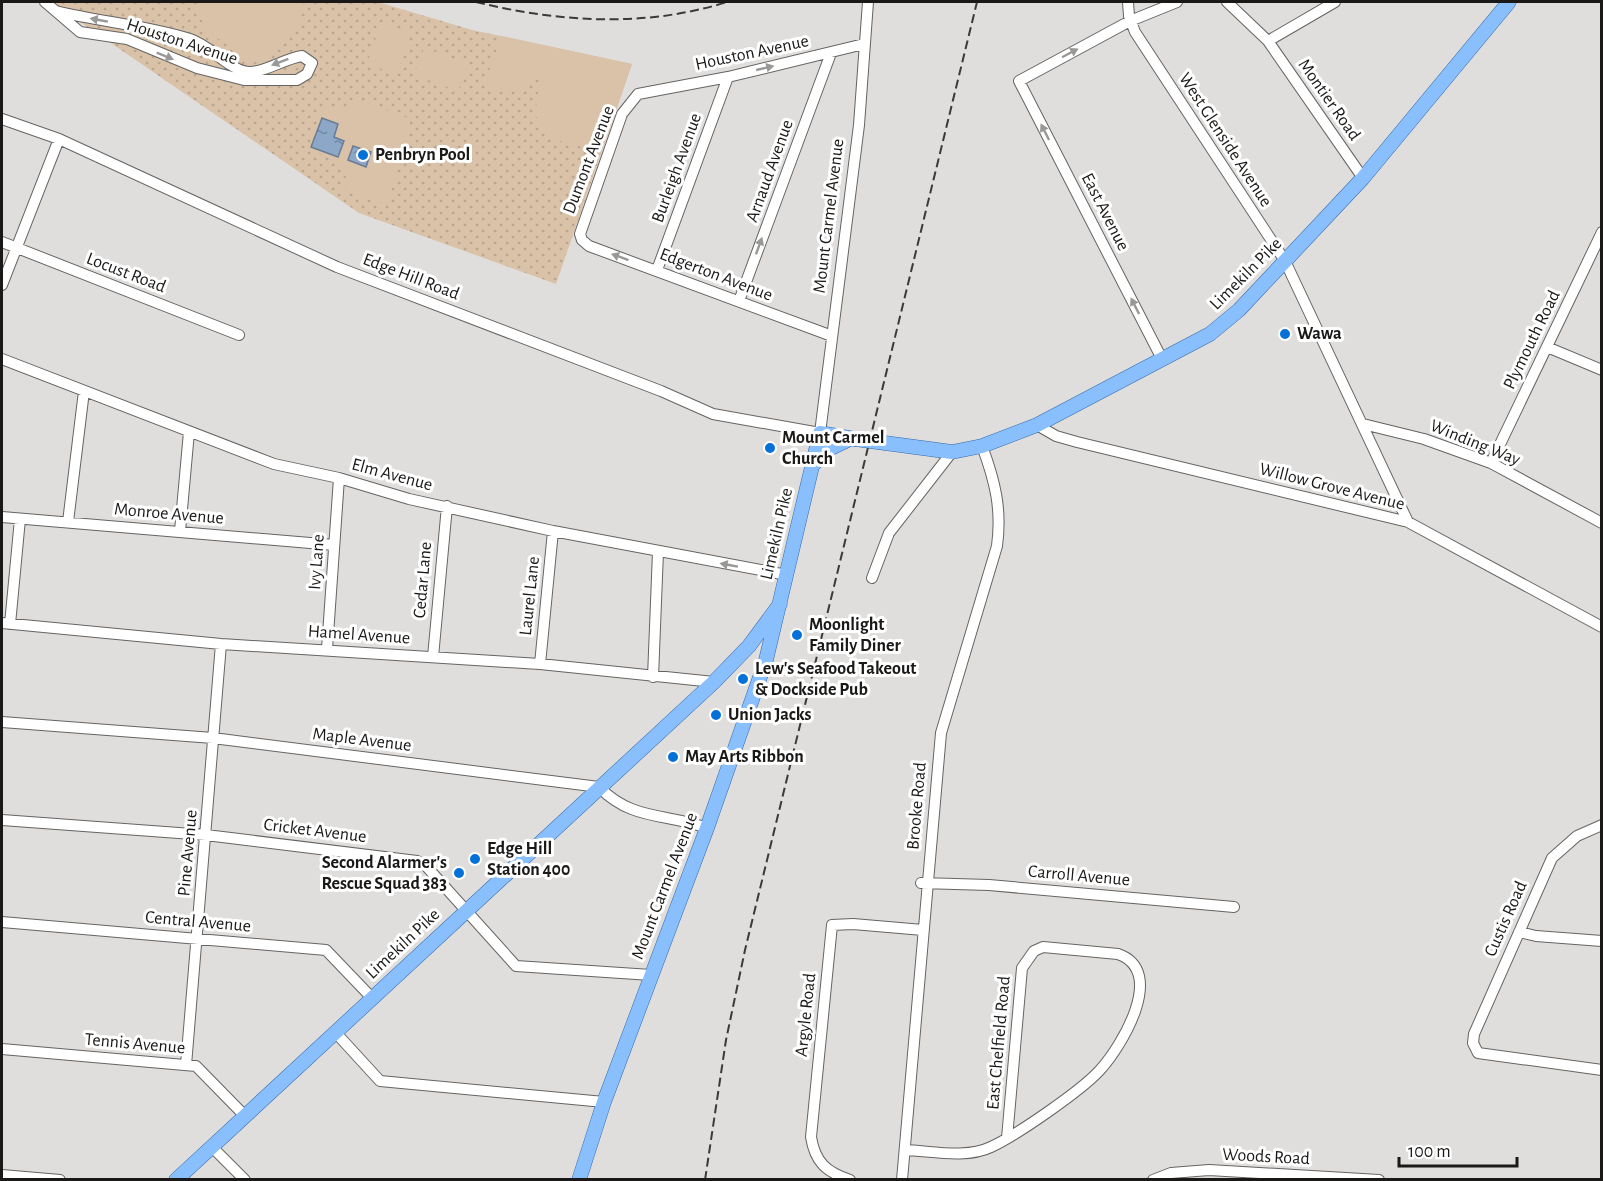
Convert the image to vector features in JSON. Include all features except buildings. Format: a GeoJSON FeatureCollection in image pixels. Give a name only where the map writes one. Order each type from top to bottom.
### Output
{"type":"FeatureCollection","features":[{"type":"Feature","properties":{"kind":"main road","name":"Limekiln Pike"},"geometry":{"type":"LineString","coordinates":[[176,1179],[336,1034],[372,998],[714,682],[749,646],[780,604],[820,434],[952,452],[982,446],[1037,424],[1161,357],[1210,334],[1239,310],[1363,178],[1509,2]]}},
{"type":"Feature","properties":{"kind":"main road"},"geometry":{"type":"LineString","coordinates":[[812,467],[827,450],[853,439]]}},
{"type":"Feature","properties":{"kind":"main road","name":"Mount Carmel Avenue"},"geometry":{"type":"LineString","coordinates":[[579,1179],[604,1102],[707,828],[766,660],[780,604]]}},
{"type":"Feature","properties":{"kind":"street","name":"Houston Avenue"},"geometry":{"type":"LineString","coordinates":[[45,2],[80,32],[127,39],[197,68],[244,80],[297,80],[307,74],[312,63],[302,56],[293,57],[274,63],[264,70],[243,71],[192,39],[147,27],[100,21],[56,10]]}},
{"type":"Feature","properties":{"kind":"street","name":"Mount Carmel Avenue"},"geometry":{"type":"LineString","coordinates":[[820,434],[859,125],[868,2]]}},
{"type":"Feature","properties":{"kind":"street","name":"West Glenside Avenue"},"geometry":{"type":"LineString","coordinates":[[1128,2],[1130,21],[1285,261],[1408,522]]}},
{"type":"Feature","properties":{"kind":"street"},"geometry":{"type":"LineString","coordinates":[[1130,21],[1178,2]]}},
{"type":"Feature","properties":{"kind":"street","name":"Montier Road"},"geometry":{"type":"LineString","coordinates":[[1227,2],[1268,41],[1363,178]]}},
{"type":"Feature","properties":{"kind":"street"},"geometry":{"type":"LineString","coordinates":[[1268,41],[1335,2]]}},
{"type":"Feature","properties":{"kind":"street","name":"East Avenue"},"geometry":{"type":"LineString","coordinates":[[1130,21],[1019,81],[1161,357]]}},
{"type":"Feature","properties":{"kind":"street","name":"Houston Avenue"},"geometry":{"type":"LineString","coordinates":[[646,91],[728,77],[864,44]]}},
{"type":"Feature","properties":{"kind":"street","name":"Arnaud Avenue"},"geometry":{"type":"LineString","coordinates":[[739,301],[831,52]]}},
{"type":"Feature","properties":{"kind":"street","name":"Burleigh Avenue"},"geometry":{"type":"LineString","coordinates":[[657,270],[728,77]]}},
{"type":"Feature","properties":{"kind":"street","name":"Dumont Avenue"},"geometry":{"type":"LineString","coordinates":[[589,246],[582,240],[581,227],[622,114],[632,99],[646,91]]}},
{"type":"Feature","properties":{"kind":"street","name":"Edge Hill Road"},"geometry":{"type":"LineString","coordinates":[[2,119],[59,139],[337,267],[661,391],[712,414],[820,434]]}},
{"type":"Feature","properties":{"kind":"street"},"geometry":{"type":"LineString","coordinates":[[2,285],[59,139]]}},
{"type":"Feature","properties":{"kind":"street","name":"Plymouth Road"},"geometry":{"type":"LineString","coordinates":[[1491,463],[1602,232]]}},
{"type":"Feature","properties":{"kind":"street","name":"Locust Road"},"geometry":{"type":"LineString","coordinates":[[2,242],[239,335]]}},
{"type":"Feature","properties":{"kind":"street","name":"Edgerton Avenue"},"geometry":{"type":"LineString","coordinates":[[589,246],[832,336]]}},
{"type":"Feature","properties":{"kind":"street"},"geometry":{"type":"LineString","coordinates":[[1547,347],[1602,370]]}},
{"type":"Feature","properties":{"kind":"street","name":"Elm Avenue"},"geometry":{"type":"LineString","coordinates":[[2,359],[274,464],[339,478],[409,499],[553,531],[787,575]]}},
{"type":"Feature","properties":{"kind":"street"},"geometry":{"type":"LineString","coordinates":[[68,522],[84,391]]}},
{"type":"Feature","properties":{"kind":"street","name":"Willow Grove Avenue"},"geometry":{"type":"LineString","coordinates":[[1037,424],[1056,436],[1077,442],[1408,522],[1602,627]]}},
{"type":"Feature","properties":{"kind":"street","name":"Winding Way"},"geometry":{"type":"LineString","coordinates":[[1363,424],[1424,439],[1491,463],[1602,523]]}},
{"type":"Feature","properties":{"kind":"street"},"geometry":{"type":"LineString","coordinates":[[180,531],[189,432]]}},
{"type":"Feature","properties":{"kind":"street","name":"Brooke Road"},"geometry":{"type":"LineString","coordinates":[[902,1179],[923,930],[923,883],[941,734],[993,558],[999,530],[999,499],[982,446]]}},
{"type":"Feature","properties":{"kind":"street"},"geometry":{"type":"LineString","coordinates":[[872,578],[889,533],[952,452]]}},
{"type":"Feature","properties":{"kind":"street","name":"Ivy Lane"},"geometry":{"type":"LineString","coordinates":[[327,649],[339,478]]}},
{"type":"Feature","properties":{"kind":"street","name":"Cedar Lane"},"geometry":{"type":"LineString","coordinates":[[433,657],[447,506]]}},
{"type":"Feature","properties":{"kind":"street","name":"Monroe Avenue"},"geometry":{"type":"LineString","coordinates":[[2,517],[334,545]]}},
{"type":"Feature","properties":{"kind":"street"},"geometry":{"type":"LineString","coordinates":[[6,624],[20,519]]}},
{"type":"Feature","properties":{"kind":"street","name":"Laurel Lane"},"geometry":{"type":"LineString","coordinates":[[540,664],[553,531]]}},
{"type":"Feature","properties":{"kind":"street"},"geometry":{"type":"LineString","coordinates":[[653,677],[658,552]]}},
{"type":"Feature","properties":{"kind":"street","name":"Hamel Avenue"},"geometry":{"type":"LineString","coordinates":[[6,624],[221,644],[540,664],[714,682]]}},
{"type":"Feature","properties":{"kind":"street","name":"Pine Avenue"},"geometry":{"type":"LineString","coordinates":[[186,1065],[221,644]]}},
{"type":"Feature","properties":{"kind":"street","name":"Maple Avenue"},"geometry":{"type":"LineString","coordinates":[[2,722],[213,738],[600,787]]}},
{"type":"Feature","properties":{"kind":"street"},"geometry":{"type":"LineString","coordinates":[[600,787],[612,800],[638,813],[707,828]]}},
{"type":"Feature","properties":{"kind":"street","name":"Cricket Avenue"},"geometry":{"type":"LineString","coordinates":[[2,820],[206,835],[417,861],[426,866],[516,966],[651,975]]}},
{"type":"Feature","properties":{"kind":"street","name":"Custis Road"},"geometry":{"type":"LineString","coordinates":[[1602,825],[1577,836],[1552,858],[1474,1034],[1475,1050],[1485,1056],[1524,1058],[1602,1070]]}},
{"type":"Feature","properties":{"kind":"street","name":"Carroll Avenue"},"geometry":{"type":"LineString","coordinates":[[923,883],[989,885],[1234,908]]}},
{"type":"Feature","properties":{"kind":"street","name":"Central Avenue"},"geometry":{"type":"LineString","coordinates":[[2,922],[326,950],[372,998]]}},
{"type":"Feature","properties":{"kind":"street","name":"Argyle Road"},"geometry":{"type":"LineString","coordinates":[[850,1179],[833,1173],[821,1164],[814,1152],[811,1137],[832,925],[853,924],[923,930]]}},
{"type":"Feature","properties":{"kind":"street"},"geometry":{"type":"LineString","coordinates":[[1519,932],[1536,936],[1602,940]]}},
{"type":"Feature","properties":{"kind":"street","name":"East Chelfield Road"},"geometry":{"type":"LineString","coordinates":[[1043,947],[1118,954],[1127,957],[1140,978],[1138,1001],[1121,1041],[1101,1069],[1077,1090],[1007,1138],[1016,1014],[1022,968],[1028,958],[1043,947]]}},
{"type":"Feature","properties":{"kind":"street"},"geometry":{"type":"LineString","coordinates":[[336,1034],[380,1081],[604,1102]]}},
{"type":"Feature","properties":{"kind":"street","name":"Tennis Avenue"},"geometry":{"type":"LineString","coordinates":[[2,1048],[196,1066],[245,1116]]}},
{"type":"Feature","properties":{"kind":"street"},"geometry":{"type":"LineString","coordinates":[[905,1150],[971,1153],[990,1148],[1007,1138]]}},
{"type":"Feature","properties":{"kind":"street"},"geometry":{"type":"LineString","coordinates":[[212,1147],[245,1179]]}},
{"type":"Feature","properties":{"kind":"street","name":"Woods Road"},"geometry":{"type":"LineString","coordinates":[[1153,1179],[1171,1173],[1202,1170],[1379,1179]]}},
{"type":"Feature","properties":{"kind":"street"},"geometry":{"type":"LineString","coordinates":[[2,1174],[60,1179]]}},
{"type":"Feature","properties":{"kind":"shaded area"},"geometry":{"type":"Polygon","coordinates":[[[51,2],[378,2],[472,30],[632,64],[556,284],[359,213],[51,2]]]}},
{"type":"Feature","properties":{"kind":"shaded area"},"geometry":{"type":"Polygon","coordinates":[[[197,2],[304,2],[296,32],[264,64],[249,61],[204,28],[197,2]]]}},
{"type":"Feature","properties":{"kind":"shaded area"},"geometry":{"type":"Polygon","coordinates":[[[381,23],[411,33],[396,75],[367,63],[381,23]]]}},
{"type":"Feature","properties":{"kind":"shaded area"},"geometry":{"type":"Polygon","coordinates":[[[502,36],[632,64],[603,148],[571,145],[556,139],[535,115],[541,70],[521,87],[509,92],[493,89],[484,84],[502,36]]]}},
{"type":"Feature","properties":{"kind":"shaded area"},"geometry":{"type":"Polygon","coordinates":[[[424,48],[468,64],[458,91],[414,75],[424,48]]]}},
{"type":"Feature","properties":{"kind":"shaded area","name":"Penbryn Pool"},"geometry":{"type":"Polygon","coordinates":[[[356,99],[408,118],[411,127],[387,204],[342,189],[347,173],[338,160],[308,149],[324,103],[345,110],[356,99]]]}},
{"type":"Feature","properties":{"kind":"water"},"geometry":{"type":"Polygon","coordinates":[[[322,118],[338,124],[334,137],[344,141],[338,157],[311,147],[322,118]]]}},
{"type":"Feature","properties":{"kind":"water"},"geometry":{"type":"Polygon","coordinates":[[[353,146],[371,152],[366,167],[348,160],[353,146]]]}},
{"type":"Feature","properties":{"kind":"railway"},"geometry":{"type":"LineString","coordinates":[[476,2],[538,14],[601,19],[664,16],[727,2]]}},
{"type":"Feature","properties":{"kind":"railway"},"geometry":{"type":"LineString","coordinates":[[705,1180],[726,1040],[745,950],[977,2]]}},
{"type":"Feature","properties":{"kind":"place","name":"Penbryn Pool"},"geometry":{"type":"Point","coordinates":[363,155]}},
{"type":"Feature","properties":{"kind":"place","name":"Wawa"},"geometry":{"type":"Point","coordinates":[1285,334]}},
{"type":"Feature","properties":{"kind":"place","name":"Mount Carmel Church"},"geometry":{"type":"Point","coordinates":[770,448]}},
{"type":"Feature","properties":{"kind":"place","name":"Moonlight Family Diner"},"geometry":{"type":"Point","coordinates":[797,635]}},
{"type":"Feature","properties":{"kind":"place","name":"Lew's Seafood Takeout & Dockside Pub"},"geometry":{"type":"Point","coordinates":[743,679]}},
{"type":"Feature","properties":{"kind":"place","name":"Union Jacks"},"geometry":{"type":"Point","coordinates":[716,715]}},
{"type":"Feature","properties":{"kind":"place","name":"May Arts Ribbon"},"geometry":{"type":"Point","coordinates":[673,757]}},
{"type":"Feature","properties":{"kind":"place","name":"Edge Hill Station 400"},"geometry":{"type":"Point","coordinates":[475,859]}},
{"type":"Feature","properties":{"kind":"place","name":"Second Alarmer's Rescue Squad 383"},"geometry":{"type":"Point","coordinates":[459,873]}}]}
